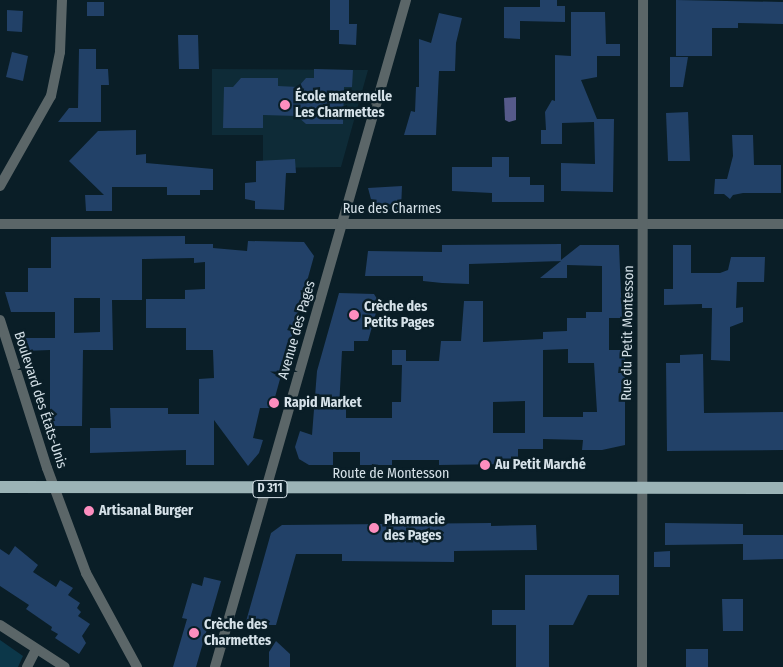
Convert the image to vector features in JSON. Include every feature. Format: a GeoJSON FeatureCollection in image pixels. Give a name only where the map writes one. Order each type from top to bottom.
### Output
{"type":"FeatureCollection","features":[{"type":"Feature","properties":{"kind":"main road","name":"Route de Montesson"},"geometry":{"type":"LineString","coordinates":[[0,488],[783,488]]}},
{"type":"Feature","properties":{"kind":"street"},"geometry":{"type":"LineString","coordinates":[[0,186],[51,96],[60,52],[62,0]]}},
{"type":"Feature","properties":{"kind":"street","name":"Avenue des Pages"},"geometry":{"type":"LineString","coordinates":[[215,667],[406,0]]}},
{"type":"Feature","properties":{"kind":"street","name":"Rue du Petit Montesson"},"geometry":{"type":"LineString","coordinates":[[642,667],[640,488],[644,224],[643,0]]}},
{"type":"Feature","properties":{"kind":"street","name":"Rue des Charmes"},"geometry":{"type":"LineString","coordinates":[[0,224],[342,222],[783,224]]}},
{"type":"Feature","properties":{"kind":"street","name":"Boulevard des États-Unis"},"geometry":{"type":"LineString","coordinates":[[0,320],[54,489],[86,573],[137,667]]}},
{"type":"Feature","properties":{"kind":"street"},"geometry":{"type":"LineString","coordinates":[[0,625],[65,667]]}},
{"type":"Feature","properties":{"kind":"street"},"geometry":{"type":"LineString","coordinates":[[28,667],[36,649]]}},
{"type":"Feature","properties":{"kind":"shaded area","name":"École maternelle Les Charmettes"},"geometry":{"type":"Polygon","coordinates":[[[212,69],[368,70],[341,167],[263,168],[263,135],[212,135],[212,69]]]}},
{"type":"Feature","properties":{"kind":"shaded area"},"geometry":{"type":"Polygon","coordinates":[[[0,640],[23,656],[18,667],[0,667],[0,640]]]}},
{"type":"Feature","properties":{"kind":"water"},"geometry":{"type":"Polygon","coordinates":[[[516,97],[516,120],[509,122],[505,120],[504,98],[516,97]]]}},
{"type":"Feature","properties":{"kind":"building"},"geometry":{"type":"Polygon","coordinates":[[[330,0],[349,0],[349,24],[357,24],[356,45],[339,44],[339,30],[330,30],[330,0]]]}},
{"type":"Feature","properties":{"kind":"building"},"geometry":{"type":"Polygon","coordinates":[[[540,0],[557,0],[557,6],[565,6],[565,22],[520,21],[520,39],[504,38],[504,7],[540,7],[540,0]]]}},
{"type":"Feature","properties":{"kind":"building"},"geometry":{"type":"Polygon","coordinates":[[[676,0],[783,2],[783,24],[738,23],[738,28],[712,28],[712,56],[676,56],[676,0]]]}},
{"type":"Feature","properties":{"kind":"building"},"geometry":{"type":"Polygon","coordinates":[[[87,2],[104,2],[104,16],[87,16],[87,2]]]}},
{"type":"Feature","properties":{"kind":"building"},"geometry":{"type":"Polygon","coordinates":[[[7,10],[23,11],[22,32],[7,31],[7,10]]]}},
{"type":"Feature","properties":{"kind":"building"},"geometry":{"type":"Polygon","coordinates":[[[571,12],[605,12],[606,44],[620,44],[620,56],[597,56],[597,77],[581,80],[597,119],[614,119],[613,192],[561,191],[561,163],[595,164],[594,122],[562,123],[562,144],[541,144],[541,130],[546,130],[545,112],[552,100],[555,101],[555,55],[571,56],[571,12]]]}},
{"type":"Feature","properties":{"kind":"building"},"geometry":{"type":"Polygon","coordinates":[[[439,13],[462,18],[456,43],[455,71],[439,71],[436,135],[404,135],[411,111],[415,112],[416,87],[419,87],[419,39],[431,43],[439,13]]]}},
{"type":"Feature","properties":{"kind":"building"},"geometry":{"type":"Polygon","coordinates":[[[178,35],[198,35],[199,69],[179,69],[178,35]]]}},
{"type":"Feature","properties":{"kind":"building"},"geometry":{"type":"Polygon","coordinates":[[[79,49],[96,49],[96,69],[108,69],[109,85],[101,85],[101,122],[58,122],[69,108],[78,108],[79,49]]]}},
{"type":"Feature","properties":{"kind":"building"},"geometry":{"type":"Polygon","coordinates":[[[12,52],[28,56],[23,81],[6,77],[12,52]]]}},
{"type":"Feature","properties":{"kind":"building"},"geometry":{"type":"Polygon","coordinates":[[[670,57],[688,57],[683,87],[670,87],[670,57]]]}},
{"type":"Feature","properties":{"kind":"building"},"geometry":{"type":"Polygon","coordinates":[[[314,69],[353,70],[352,87],[344,87],[343,124],[306,124],[297,116],[263,115],[263,128],[223,128],[224,87],[233,87],[241,78],[278,78],[278,86],[298,87],[306,78],[314,78],[314,69]]]}},
{"type":"Feature","properties":{"kind":"building"},"geometry":{"type":"Polygon","coordinates":[[[688,112],[690,161],[668,161],[666,113],[688,112]]]}},
{"type":"Feature","properties":{"kind":"building"},"geometry":{"type":"Polygon","coordinates":[[[136,130],[136,155],[146,154],[146,163],[213,169],[213,190],[200,190],[200,195],[167,195],[167,187],[112,187],[112,211],[86,211],[85,195],[104,195],[69,161],[98,131],[136,130]]]}},
{"type":"Feature","properties":{"kind":"building"},"geometry":{"type":"Polygon","coordinates":[[[732,135],[753,135],[754,165],[781,165],[781,193],[743,193],[733,195],[730,199],[724,194],[714,194],[715,179],[727,179],[733,156],[732,135]]]}},
{"type":"Feature","properties":{"kind":"building"},"geometry":{"type":"Polygon","coordinates":[[[492,157],[509,157],[509,177],[530,177],[530,185],[544,185],[544,202],[492,202],[492,193],[452,191],[452,167],[492,167],[492,157]]]}},
{"type":"Feature","properties":{"kind":"building"},"geometry":{"type":"Polygon","coordinates":[[[295,159],[296,173],[286,173],[284,210],[255,209],[255,201],[245,199],[245,183],[256,182],[256,161],[295,159]]]}},
{"type":"Feature","properties":{"kind":"building"},"geometry":{"type":"Polygon","coordinates":[[[402,186],[401,210],[381,209],[372,203],[368,188],[402,186]]]}},
{"type":"Feature","properties":{"kind":"building"},"geometry":{"type":"Polygon","coordinates":[[[185,236],[185,244],[213,244],[213,248],[247,251],[248,241],[304,242],[314,256],[272,408],[260,408],[253,438],[263,440],[259,453],[248,466],[214,420],[214,465],[186,465],[186,450],[90,453],[90,428],[111,428],[110,408],[168,408],[168,414],[199,414],[199,379],[214,378],[213,350],[186,350],[186,328],[146,328],[146,299],[185,299],[185,290],[205,289],[205,262],[194,263],[194,258],[142,259],[142,300],[112,300],[113,350],[83,350],[82,426],[50,426],[50,350],[23,351],[19,338],[55,338],[55,312],[11,312],[5,292],[28,292],[28,268],[51,268],[51,237],[185,236]],[[74,298],[74,333],[100,332],[100,298],[74,298]]]}},
{"type":"Feature","properties":{"kind":"building"},"geometry":{"type":"Polygon","coordinates":[[[561,244],[561,260],[580,245],[619,245],[622,318],[609,318],[609,350],[625,350],[625,445],[602,450],[582,450],[583,440],[543,439],[543,449],[518,449],[518,464],[439,465],[439,460],[392,460],[392,465],[360,465],[360,452],[333,452],[333,465],[309,465],[299,459],[295,447],[300,431],[312,435],[317,371],[339,293],[374,294],[379,302],[368,341],[354,341],[354,351],[342,351],[339,408],[346,408],[346,418],[392,418],[392,402],[401,402],[402,365],[392,365],[392,350],[406,350],[406,361],[439,361],[441,341],[461,341],[464,301],[483,301],[483,342],[543,339],[543,332],[567,331],[567,318],[586,318],[586,312],[602,312],[602,266],[567,265],[567,278],[540,278],[561,261],[469,264],[469,284],[423,281],[423,276],[365,276],[368,251],[442,252],[442,245],[561,244]],[[568,349],[543,350],[543,417],[583,417],[583,412],[597,412],[594,363],[568,363],[568,349]],[[525,401],[493,402],[493,433],[525,433],[525,401]]]}},
{"type":"Feature","properties":{"kind":"building"},"geometry":{"type":"Polygon","coordinates":[[[673,245],[691,245],[691,273],[720,273],[728,270],[731,257],[765,257],[764,282],[737,282],[736,308],[743,307],[743,322],[730,327],[730,361],[711,360],[712,308],[702,308],[702,304],[664,305],[664,289],[673,289],[673,245]]]}},
{"type":"Feature","properties":{"kind":"building"},"geometry":{"type":"Polygon","coordinates":[[[703,354],[704,413],[783,412],[783,450],[667,451],[666,363],[680,363],[680,355],[703,354]]]}},
{"type":"Feature","properties":{"kind":"building"},"geometry":{"type":"Polygon","coordinates":[[[491,523],[491,526],[536,525],[537,550],[454,551],[454,562],[342,561],[342,554],[296,554],[276,625],[245,625],[271,533],[282,525],[491,523]]]}},
{"type":"Feature","properties":{"kind":"building"},"geometry":{"type":"Polygon","coordinates":[[[665,523],[743,524],[743,535],[783,535],[783,559],[743,560],[743,544],[665,545],[665,523]]]}},
{"type":"Feature","properties":{"kind":"building"},"geometry":{"type":"Polygon","coordinates":[[[15,546],[38,565],[33,572],[56,587],[60,580],[73,588],[68,595],[80,603],[77,608],[81,612],[78,616],[90,624],[82,636],[86,643],[79,654],[55,638],[58,634],[51,630],[52,627],[26,609],[29,605],[0,586],[0,549],[9,555],[15,546]]]}},
{"type":"Feature","properties":{"kind":"building"},"geometry":{"type":"Polygon","coordinates":[[[670,551],[670,567],[654,567],[654,552],[670,551]]]}},
{"type":"Feature","properties":{"kind":"building"},"geometry":{"type":"Polygon","coordinates":[[[525,575],[619,575],[619,595],[588,595],[573,625],[549,625],[549,667],[516,667],[516,625],[492,625],[492,610],[525,610],[525,575]]]}},
{"type":"Feature","properties":{"kind":"building","name":"Crèche des Charmettes"},"geometry":{"type":"Polygon","coordinates":[[[204,577],[221,581],[196,667],[173,667],[187,619],[182,618],[192,583],[202,586],[204,577]]]}},
{"type":"Feature","properties":{"kind":"building"},"geometry":{"type":"Polygon","coordinates":[[[722,599],[743,599],[743,631],[723,631],[722,599]]]}},
{"type":"Feature","properties":{"kind":"building"},"geometry":{"type":"Polygon","coordinates":[[[276,641],[290,654],[290,667],[269,667],[269,652],[276,641]]]}},
{"type":"Feature","properties":{"kind":"building"},"geometry":{"type":"Polygon","coordinates":[[[686,649],[708,649],[708,667],[686,667],[686,649]]]}},
{"type":"Feature","properties":{"kind":"place","name":"École maternelle Les Charmettes"},"geometry":{"type":"Point","coordinates":[285,105]}},
{"type":"Feature","properties":{"kind":"place","name":"Crèche des Petits Pages"},"geometry":{"type":"Point","coordinates":[354,315]}},
{"type":"Feature","properties":{"kind":"place","name":"Rapid Market"},"geometry":{"type":"Point","coordinates":[274,403]}},
{"type":"Feature","properties":{"kind":"place","name":"Au Petit Marché"},"geometry":{"type":"Point","coordinates":[485,465]}},
{"type":"Feature","properties":{"kind":"place","name":"Artisanal Burger"},"geometry":{"type":"Point","coordinates":[89,511]}},
{"type":"Feature","properties":{"kind":"place","name":"Pharmacie des Pages"},"geometry":{"type":"Point","coordinates":[374,528]}},
{"type":"Feature","properties":{"kind":"place","name":"Crèche des Charmettes"},"geometry":{"type":"Point","coordinates":[194,633]}}]}
